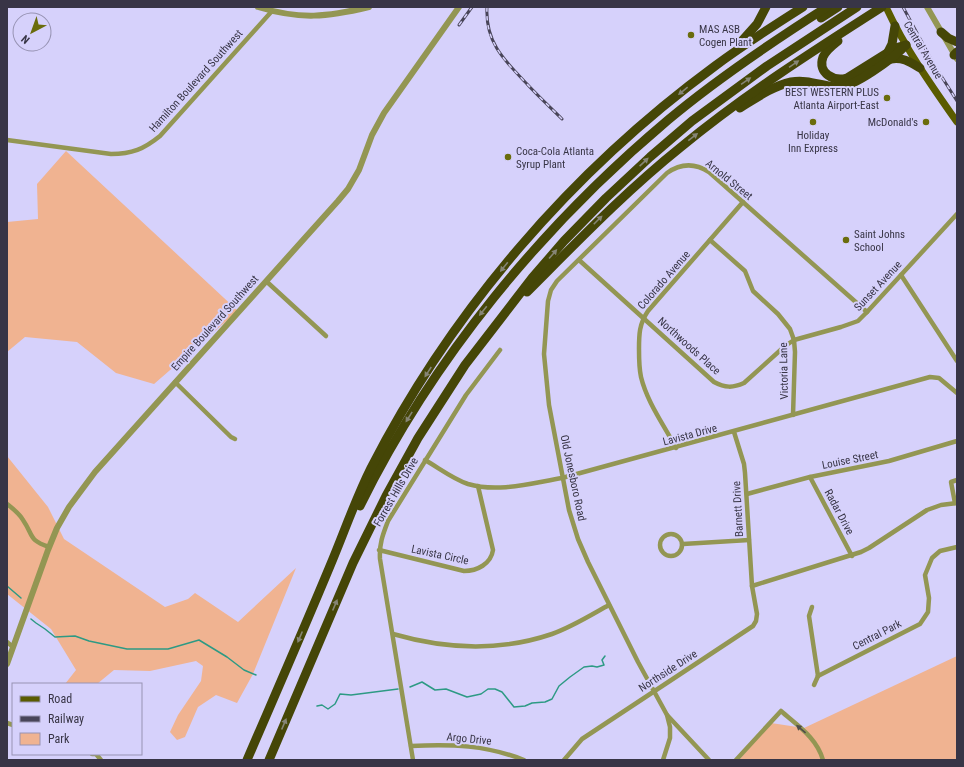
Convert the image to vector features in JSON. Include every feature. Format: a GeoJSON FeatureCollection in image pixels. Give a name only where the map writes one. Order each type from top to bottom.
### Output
{"type":"FeatureCollection","features":[{"type":"Feature","properties":{"kind":"highway"},"geometry":{"type":"LineString","coordinates":[[714,67],[751,32],[762,16],[766,7]]}},
{"type":"Feature","properties":{"kind":"highway"},"geometry":{"type":"LineString","coordinates":[[247,760],[332,562],[360,492],[382,447],[433,363],[483,293],[540,224],[597,165],[652,116],[714,67],[803,7]]}},
{"type":"Feature","properties":{"kind":"highway"},"geometry":{"type":"LineString","coordinates":[[332,562],[364,497],[408,419],[451,354],[529,256],[574,208],[625,158],[691,102],[744,62],[827,7]]}},
{"type":"Feature","properties":{"kind":"highway"},"geometry":{"type":"LineString","coordinates":[[574,208],[586,203],[674,122],[721,85],[838,7]]}},
{"type":"Feature","properties":{"kind":"highway"},"geometry":{"type":"LineString","coordinates":[[269,760],[353,563],[386,496],[418,438],[451,387],[483,341],[532,278],[564,241],[606,198],[692,121],[767,66],[857,7]]}},
{"type":"Feature","properties":{"kind":"highway"},"geometry":{"type":"LineString","coordinates":[[502,318],[622,197],[680,147],[763,85],[882,7]]}},
{"type":"Feature","properties":{"kind":"highway"},"geometry":{"type":"LineString","coordinates":[[874,12],[827,51],[822,59],[823,70],[834,79],[847,78],[889,56],[902,58],[920,68]]}},
{"type":"Feature","properties":{"kind":"highway"},"geometry":{"type":"LineString","coordinates":[[889,56],[895,26]]}},
{"type":"Feature","properties":{"kind":"highway"},"geometry":{"type":"LineString","coordinates":[[941,32],[948,38],[957,42]]}},
{"type":"Feature","properties":{"kind":"highway"},"geometry":{"type":"LineString","coordinates":[[706,128],[783,84],[809,81],[833,87],[842,87],[855,82],[889,56],[895,48],[906,45]]}},
{"type":"Feature","properties":{"kind":"main road","name":"Central Avenue"},"geometry":{"type":"LineString","coordinates":[[886,7],[895,26],[920,68],[957,122]]}},
{"type":"Feature","properties":{"kind":"street"},"geometry":{"type":"LineString","coordinates":[[258,7],[300,16],[343,13],[369,7]]}},
{"type":"Feature","properties":{"kind":"street","name":"Empire Boulevard Southwest"},"geometry":{"type":"LineString","coordinates":[[7,664],[49,547],[69,507],[81,489],[348,189],[359,170],[372,134],[384,113],[459,7]]}},
{"type":"Feature","properties":{"kind":"street"},"geometry":{"type":"LineString","coordinates":[[927,7],[956,55]]}},
{"type":"Feature","properties":{"kind":"street","name":"Hamilton Boulevard Southwest"},"geometry":{"type":"LineString","coordinates":[[7,140],[111,154],[135,152],[148,146],[160,136],[272,11]]}},
{"type":"Feature","properties":{"kind":"street","name":"Arnold Street"},"geometry":{"type":"LineString","coordinates":[[579,260],[668,173],[679,166],[691,165],[704,169],[867,312]]}},
{"type":"Feature","properties":{"kind":"street","name":"Colorado Avenue"},"geometry":{"type":"LineString","coordinates":[[676,448],[654,408],[641,376],[639,365],[640,326],[643,318],[743,202]]}},
{"type":"Feature","properties":{"kind":"street","name":"Sunset Avenue"},"geometry":{"type":"LineString","coordinates":[[794,340],[858,321],[957,214]]}},
{"type":"Feature","properties":{"kind":"street","name":"Victoria Lane"},"geometry":{"type":"LineString","coordinates":[[710,240],[745,271],[753,291],[784,319],[790,329],[794,340],[795,352],[793,415]]}},
{"type":"Feature","properties":{"kind":"street","name":"Northwoods Place"},"geometry":{"type":"LineString","coordinates":[[579,260],[714,382],[726,387],[735,387],[744,383],[785,346],[794,340]]}},
{"type":"Feature","properties":{"kind":"street","name":"Old Jonesboro Road"},"geometry":{"type":"LineString","coordinates":[[579,260],[557,281],[551,290],[548,301],[544,354],[546,385],[562,478],[569,510],[578,539],[609,605],[667,716],[670,727],[670,738],[663,760]]}},
{"type":"Feature","properties":{"kind":"street"},"geometry":{"type":"LineString","coordinates":[[901,275],[957,361]]}},
{"type":"Feature","properties":{"kind":"street"},"geometry":{"type":"LineString","coordinates":[[266,281],[326,336]]}},
{"type":"Feature","properties":{"kind":"street","name":"Forrest Hills Drive"},"geometry":{"type":"LineString","coordinates":[[413,760],[379,550],[381,537],[388,521],[466,395],[500,350]]}},
{"type":"Feature","properties":{"kind":"street","name":"Lavista Drive"},"geometry":{"type":"LineString","coordinates":[[425,460],[458,480],[478,486],[501,487],[562,478],[676,448],[930,377],[939,378],[957,393]]}},
{"type":"Feature","properties":{"kind":"street"},"geometry":{"type":"LineString","coordinates":[[175,382],[231,437],[235,439]]}},
{"type":"Feature","properties":{"kind":"street","name":"Barnett Drive"},"geometry":{"type":"LineString","coordinates":[[734,432],[744,464],[752,586]]}},
{"type":"Feature","properties":{"kind":"street","name":"Louise Street"},"geometry":{"type":"LineString","coordinates":[[747,494],[810,477],[890,461],[957,441]]}},
{"type":"Feature","properties":{"kind":"street","name":"Radar Drive"},"geometry":{"type":"LineString","coordinates":[[810,477],[852,556]]}},
{"type":"Feature","properties":{"kind":"street"},"geometry":{"type":"LineString","coordinates":[[752,586],[852,556],[869,548],[934,506],[956,503],[951,482],[957,480]]}},
{"type":"Feature","properties":{"kind":"street","name":"Lavista Circle"},"geometry":{"type":"LineString","coordinates":[[379,550],[464,571],[472,571],[480,568],[491,558],[493,550],[478,486]]}},
{"type":"Feature","properties":{"kind":"street"},"geometry":{"type":"LineString","coordinates":[[7,504],[22,518],[35,541],[49,547]]}},
{"type":"Feature","properties":{"kind":"street"},"geometry":{"type":"LineString","coordinates":[[670,534],[680,537],[683,544],[681,551],[675,556],[668,555],[662,551],[660,547],[661,540],[666,535],[670,534]]}},
{"type":"Feature","properties":{"kind":"street"},"geometry":{"type":"LineString","coordinates":[[683,544],[749,540]]}},
{"type":"Feature","properties":{"kind":"street","name":"Central Park"},"geometry":{"type":"LineString","coordinates":[[818,676],[920,624],[928,612],[929,598],[925,575],[932,558],[940,551],[957,547]]}},
{"type":"Feature","properties":{"kind":"street","name":"Northside Drive"},"geometry":{"type":"LineString","coordinates":[[564,760],[582,739],[753,626],[756,621],[757,614],[752,586]]}},
{"type":"Feature","properties":{"kind":"street"},"geometry":{"type":"LineString","coordinates":[[392,634],[417,641],[446,646],[475,647],[505,645],[553,634],[609,605]]}},
{"type":"Feature","properties":{"kind":"street"},"geometry":{"type":"LineString","coordinates":[[812,607],[809,616],[818,676],[814,685]]}},
{"type":"Feature","properties":{"kind":"street"},"geometry":{"type":"LineString","coordinates":[[7,642],[13,647]]}},
{"type":"Feature","properties":{"kind":"street"},"geometry":{"type":"LineString","coordinates":[[736,760],[781,711],[816,743],[822,760]]}},
{"type":"Feature","properties":{"kind":"street"},"geometry":{"type":"LineString","coordinates":[[667,716],[709,760]]}},
{"type":"Feature","properties":{"kind":"street","name":"Argo Drive"},"geometry":{"type":"LineString","coordinates":[[411,746],[468,746],[494,750],[524,760]]}},
{"type":"Feature","properties":{"kind":"green space"},"geometry":{"type":"Polygon","coordinates":[[[66,151],[238,311],[154,384],[116,373],[77,342],[25,337],[7,352],[7,222],[38,219],[37,184],[66,151]]]}},
{"type":"Feature","properties":{"kind":"green space"},"geometry":{"type":"Polygon","coordinates":[[[7,456],[48,507],[64,539],[165,607],[188,599],[195,593],[238,622],[296,568],[253,674],[237,703],[216,695],[198,707],[185,737],[177,740],[170,732],[178,715],[201,681],[203,666],[196,661],[150,671],[114,670],[98,683],[66,683],[76,670],[51,629],[7,594],[7,456]]]}},
{"type":"Feature","properties":{"kind":"green space"},"geometry":{"type":"Polygon","coordinates":[[[957,656],[957,760],[739,760],[771,723],[804,728],[957,656]]]}},
{"type":"Feature","properties":{"kind":"waterway"},"geometry":{"type":"LineString","coordinates":[[7,586],[21,598]]}},
{"type":"Feature","properties":{"kind":"waterway"},"geometry":{"type":"LineString","coordinates":[[31,619],[55,637],[75,636],[89,641],[127,649],[168,649],[199,640],[227,657],[244,670],[256,675]]}},
{"type":"Feature","properties":{"kind":"waterway"},"geometry":{"type":"LineString","coordinates":[[410,687],[422,682],[435,690],[446,689],[467,697],[481,694],[488,689],[495,689],[502,692],[514,707],[525,706],[552,699],[559,686],[584,667],[597,667],[604,665],[602,660],[605,656]]}},
{"type":"Feature","properties":{"kind":"waterway"},"geometry":{"type":"LineString","coordinates":[[317,706],[322,705],[328,709],[335,704],[340,694],[351,695],[398,689]]}},
{"type":"Feature","properties":{"kind":"railway"},"geometry":{"type":"LineString","coordinates":[[459,25],[472,7]]}},
{"type":"Feature","properties":{"kind":"railway"},"geometry":{"type":"LineString","coordinates":[[487,7],[489,30],[498,50],[535,93],[562,119]]}},
{"type":"Feature","properties":{"kind":"railway"},"geometry":{"type":"LineString","coordinates":[[903,7],[933,63],[957,101]]}},
{"type":"Feature","properties":{"kind":"place","name":"MAS ASB Cogen Plant"},"geometry":{"type":"Point","coordinates":[691,35]}},
{"type":"Feature","properties":{"kind":"place","name":"BEST WESTERN PLUS Atlanta Airport-East"},"geometry":{"type":"Point","coordinates":[887,98]}},
{"type":"Feature","properties":{"kind":"place","name":"Holiday Inn Express"},"geometry":{"type":"Point","coordinates":[813,122]}},
{"type":"Feature","properties":{"kind":"place","name":"McDonald's"},"geometry":{"type":"Point","coordinates":[926,122]}},
{"type":"Feature","properties":{"kind":"place","name":"Coca-Cola Atlanta Syrup Plant"},"geometry":{"type":"Point","coordinates":[508,157]}},
{"type":"Feature","properties":{"kind":"place","name":"Saint Johns School"},"geometry":{"type":"Point","coordinates":[846,240]}}]}
